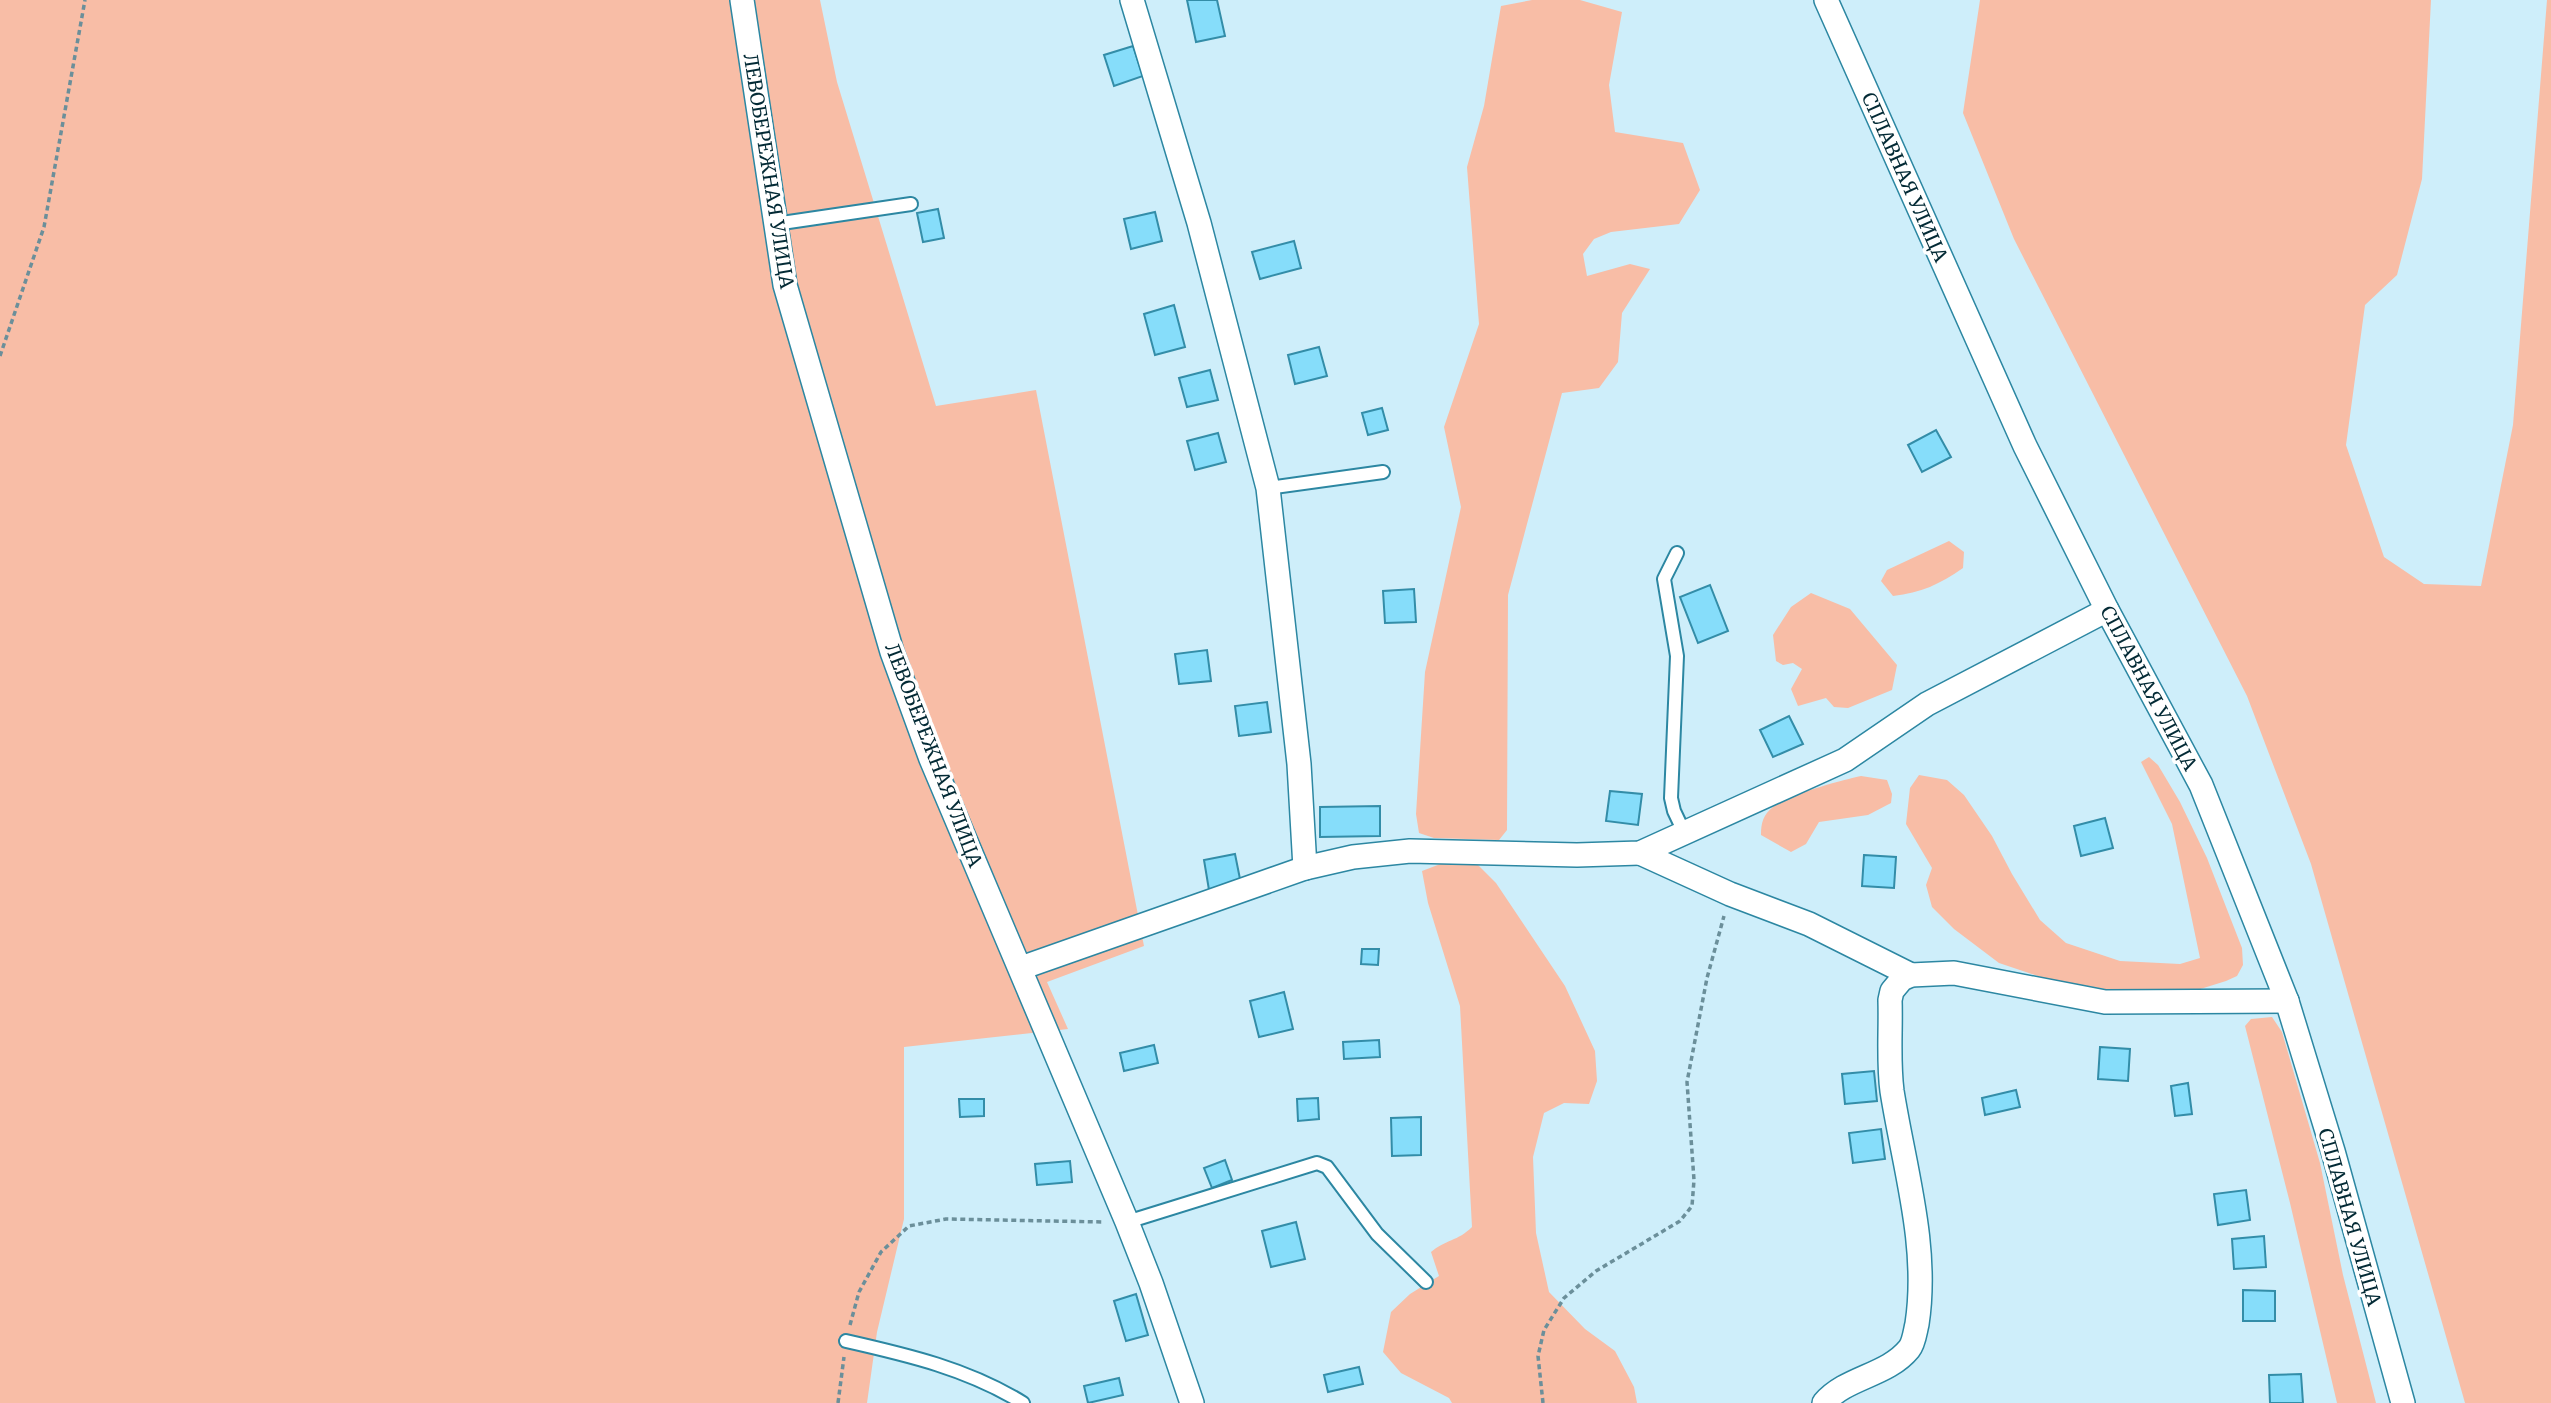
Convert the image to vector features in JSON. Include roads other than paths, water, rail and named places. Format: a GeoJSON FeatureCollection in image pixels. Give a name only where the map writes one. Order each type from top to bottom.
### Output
{"type":"FeatureCollection","features":[{"type":"Feature","properties":{"kind":"street","name":"ЛЕВОБЕРЕЖНАЯ УЛИЦА"},"geometry":{"type":"LineString","coordinates":[[741,0],[785,285],[892,652],[931,759],[1127,1222],[1192,1403]]}},
{"type":"Feature","properties":{"kind":"street"},"geometry":{"type":"LineString","coordinates":[[1132,0],[1199,223],[1268,488],[1299,764],[1305,868]]}},
{"type":"Feature","properties":{"kind":"street","name":"СПЛАВНАЯ УЛИЦА"},"geometry":{"type":"LineString","coordinates":[[1826,0],[2025,446],[2201,785],[2287,1001],[2333,1151],[2403,1403]]}},
{"type":"Feature","properties":{"kind":"street"},"geometry":{"type":"LineString","coordinates":[[1021,968],[1305,868],[1353,857],[1410,851],[1577,855],[1640,853],[1845,760],[1927,704],[2108,610]]}},
{"type":"Feature","properties":{"kind":"street"},"geometry":{"type":"LineString","coordinates":[[1640,853],[1730,894],[1809,924],[1911,975]]}},
{"type":"Feature","properties":{"kind":"street"},"geometry":{"type":"LineString","coordinates":[[1824,1403],[1843,1387],[1893,1362],[1910,1348],[1915,1335],[1920,1304],[1919,1259],[1892,1087],[1890,1000],[1896,983],[1911,975],[1954,973],[2105,1002],[2287,1001]]}},
{"type":"Feature","properties":{"kind":"lane"},"geometry":{"type":"LineString","coordinates":[[775,224],[911,204]]}},
{"type":"Feature","properties":{"kind":"lane"},"geometry":{"type":"LineString","coordinates":[[1268,488],[1383,472]]}},
{"type":"Feature","properties":{"kind":"lane"},"geometry":{"type":"LineString","coordinates":[[1677,553],[1664,579],[1677,656],[1671,798],[1684,832]]}},
{"type":"Feature","properties":{"kind":"lane"},"geometry":{"type":"LineString","coordinates":[[1127,1222],[1317,1163],[1327,1167],[1377,1234],[1426,1282]]}},
{"type":"Feature","properties":{"kind":"lane"},"geometry":{"type":"LineString","coordinates":[[846,1341],[920,1357],[996,1386],[1023,1403]]}}]}
